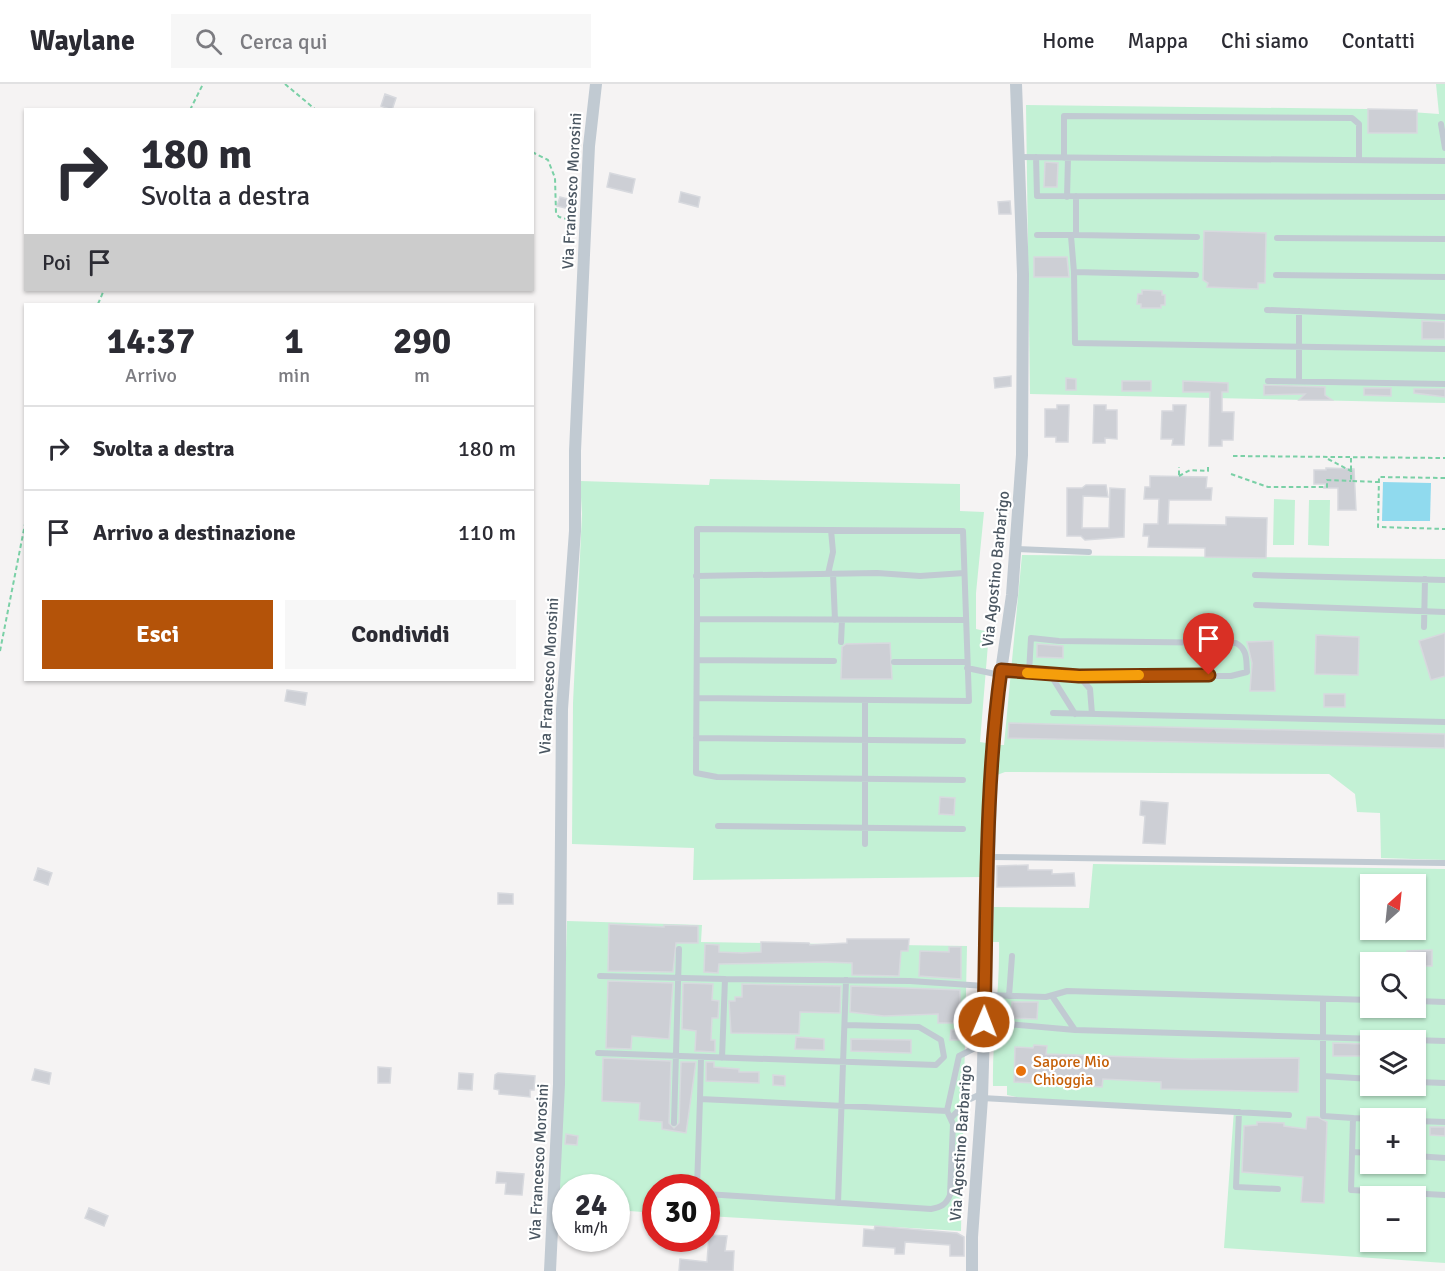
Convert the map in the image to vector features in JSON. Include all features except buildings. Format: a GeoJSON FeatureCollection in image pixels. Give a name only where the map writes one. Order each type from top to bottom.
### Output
{"type":"FeatureCollection","features":[{"type":"Feature","properties":{"kind":"street","name":"Via Francesco Morosini"},"geometry":{"type":"LineString","coordinates":[[550,1271],[559,1084],[562,709],[575,531],[575,451],[586,222],[596,84]]}},
{"type":"Feature","properties":{"kind":"street","name":"Via Agostino Barbarigo"},"geometry":{"type":"LineString","coordinates":[[972,1271],[972,1236],[982,1096],[993,728],[1017,549],[1022,455],[1023,327],[1016,84]]}},
{"type":"Feature","properties":{"kind":"lane"},"geometry":{"type":"LineString","coordinates":[[1068,197],[1064,116],[1352,118],[1359,124],[1359,160]]}},
{"type":"Feature","properties":{"kind":"lane"},"geometry":{"type":"LineString","coordinates":[[1441,124],[1445,148]]}},
{"type":"Feature","properties":{"kind":"lane"},"geometry":{"type":"LineString","coordinates":[[1036,157],[1037,196],[1445,197]]}},
{"type":"Feature","properties":{"kind":"lane"},"geometry":{"type":"LineString","coordinates":[[1019,158],[1445,161]]}},
{"type":"Feature","properties":{"kind":"lane"},"geometry":{"type":"LineString","coordinates":[[1076,196],[1073,236],[1075,343],[1445,349]]}},
{"type":"Feature","properties":{"kind":"lane"},"geometry":{"type":"LineString","coordinates":[[1037,235],[1197,237]]}},
{"type":"Feature","properties":{"kind":"lane"},"geometry":{"type":"LineString","coordinates":[[1277,238],[1445,239]]}},
{"type":"Feature","properties":{"kind":"lane"},"geometry":{"type":"LineString","coordinates":[[1074,272],[1196,275]]}},
{"type":"Feature","properties":{"kind":"lane"},"geometry":{"type":"LineString","coordinates":[[1276,276],[1445,277]]}},
{"type":"Feature","properties":{"kind":"lane"},"geometry":{"type":"LineString","coordinates":[[1267,310],[1445,316]]}},
{"type":"Feature","properties":{"kind":"lane"},"geometry":{"type":"LineString","coordinates":[[1299,311],[1299,381]]}},
{"type":"Feature","properties":{"kind":"lane"},"geometry":{"type":"LineString","coordinates":[[1268,381],[1445,384]]}},
{"type":"Feature","properties":{"kind":"lane"},"geometry":{"type":"LineString","coordinates":[[697,699],[969,701],[963,531],[697,529],[696,576],[696,773],[717,777],[963,780]]}},
{"type":"Feature","properties":{"kind":"lane"},"geometry":{"type":"LineString","coordinates":[[831,530],[833,552],[830,574],[841,642]]}},
{"type":"Feature","properties":{"kind":"lane"},"geometry":{"type":"LineString","coordinates":[[1017,549],[1089,552]]}},
{"type":"Feature","properties":{"kind":"lane"},"geometry":{"type":"LineString","coordinates":[[696,576],[830,574],[920,576],[964,573]]}},
{"type":"Feature","properties":{"kind":"lane"},"geometry":{"type":"LineString","coordinates":[[1256,575],[1445,580]]}},
{"type":"Feature","properties":{"kind":"lane"},"geometry":{"type":"LineString","coordinates":[[1424,627],[1425,579]]}},
{"type":"Feature","properties":{"kind":"lane"},"geometry":{"type":"LineString","coordinates":[[1256,605],[1445,612]]}},
{"type":"Feature","properties":{"kind":"lane"},"geometry":{"type":"LineString","coordinates":[[697,619],[966,620]]}},
{"type":"Feature","properties":{"kind":"lane"},"geometry":{"type":"LineString","coordinates":[[894,662],[967,665],[1001,673],[1079,676],[1243,674],[1247,672],[1246,653],[1243,647],[1236,643],[1031,638],[1029,673]]}},
{"type":"Feature","properties":{"kind":"lane"},"geometry":{"type":"LineString","coordinates":[[697,660],[834,661]]}},
{"type":"Feature","properties":{"kind":"lane"},"geometry":{"type":"LineString","coordinates":[[1050,674],[1075,714]]}},
{"type":"Feature","properties":{"kind":"lane"},"geometry":{"type":"LineString","coordinates":[[1079,676],[1090,688],[1092,714]]}},
{"type":"Feature","properties":{"kind":"lane"},"geometry":{"type":"LineString","coordinates":[[865,701],[865,844]]}},
{"type":"Feature","properties":{"kind":"lane"},"geometry":{"type":"LineString","coordinates":[[1053,713],[1445,722]]}},
{"type":"Feature","properties":{"kind":"lane"},"geometry":{"type":"LineString","coordinates":[[696,738],[963,741]]}},
{"type":"Feature","properties":{"kind":"lane"},"geometry":{"type":"LineString","coordinates":[[718,826],[963,829]]}},
{"type":"Feature","properties":{"kind":"lane"},"geometry":{"type":"LineString","coordinates":[[989,857],[1445,863]]}},
{"type":"Feature","properties":{"kind":"lane"},"geometry":{"type":"LineString","coordinates":[[674,1123],[679,949]]}},
{"type":"Feature","properties":{"kind":"lane"},"geometry":{"type":"LineString","coordinates":[[1009,996],[1012,956]]}},
{"type":"Feature","properties":{"kind":"lane"},"geometry":{"type":"LineString","coordinates":[[600,976],[846,980],[985,991],[1009,996],[1052,996],[1067,991],[1360,1000]]}},
{"type":"Feature","properties":{"kind":"lane"},"geometry":{"type":"LineString","coordinates":[[722,1058],[724,979]]}},
{"type":"Feature","properties":{"kind":"lane"},"geometry":{"type":"LineString","coordinates":[[838,1203],[846,980]]}},
{"type":"Feature","properties":{"kind":"lane"},"geometry":{"type":"LineString","coordinates":[[1052,996],[1075,1030]]}},
{"type":"Feature","properties":{"kind":"lane"},"geometry":{"type":"LineString","coordinates":[[1323,1000],[1321,1039],[1323,1116],[1360,1118]]}},
{"type":"Feature","properties":{"kind":"lane"},"geometry":{"type":"LineString","coordinates":[[1426,1001],[1445,1002]]}},
{"type":"Feature","properties":{"kind":"lane"},"geometry":{"type":"LineString","coordinates":[[984,1022],[1075,1030],[1445,1041]]}},
{"type":"Feature","properties":{"kind":"lane"},"geometry":{"type":"LineString","coordinates":[[598,1053],[936,1065],[944,1057],[941,1040],[919,1027],[846,1026]]}},
{"type":"Feature","properties":{"kind":"lane"},"geometry":{"type":"LineString","coordinates":[[720,1195],[941,1207],[950,1195],[949,1114],[959,1056],[984,1044]]}},
{"type":"Feature","properties":{"kind":"lane"},"geometry":{"type":"LineString","coordinates":[[697,1174],[701,1058]]}},
{"type":"Feature","properties":{"kind":"lane"},"geometry":{"type":"LineString","coordinates":[[1323,1076],[1360,1078]]}},
{"type":"Feature","properties":{"kind":"lane"},"geometry":{"type":"LineString","coordinates":[[1426,1082],[1445,1083]]}},
{"type":"Feature","properties":{"kind":"lane"},"geometry":{"type":"LineString","coordinates":[[700,1099],[843,1105],[949,1114],[968,1100],[982,1096],[1289,1115]]}},
{"type":"Feature","properties":{"kind":"lane"},"geometry":{"type":"LineString","coordinates":[[1239,1112],[1236,1187],[1278,1189]]}},
{"type":"Feature","properties":{"kind":"lane"},"geometry":{"type":"LineString","coordinates":[[1353,1118],[1351,1190],[1445,1195]]}},
{"type":"Feature","properties":{"kind":"lane"},"geometry":{"type":"LineString","coordinates":[[1426,1121],[1445,1122]]}},
{"type":"Feature","properties":{"kind":"lane"},"geometry":{"type":"LineString","coordinates":[[1352,1152],[1360,1152]]}},
{"type":"Feature","properties":{"kind":"lane"},"geometry":{"type":"LineString","coordinates":[[1426,1157],[1445,1158]]}},
{"type":"Feature","properties":{"kind":"path"},"geometry":{"type":"LineString","coordinates":[[191,108],[203,84]]}},
{"type":"Feature","properties":{"kind":"path"},"geometry":{"type":"LineString","coordinates":[[285,84],[314,108]]}},
{"type":"Feature","properties":{"kind":"path"},"geometry":{"type":"LineString","coordinates":[[534,153],[543,155],[551,166],[555,178],[555,206],[559,217],[586,222]]}},
{"type":"Feature","properties":{"kind":"path"},"geometry":{"type":"LineString","coordinates":[[1233,456],[1445,458]]}},
{"type":"Feature","properties":{"kind":"path"},"geometry":{"type":"LineString","coordinates":[[1325,457],[1351,471]]}},
{"type":"Feature","properties":{"kind":"path"},"geometry":{"type":"LineString","coordinates":[[1351,458],[1351,481]]}},
{"type":"Feature","properties":{"kind":"path"},"geometry":{"type":"LineString","coordinates":[[1179,467],[1179,476],[1186,475],[1190,470],[1209,471],[1209,467]]}},
{"type":"Feature","properties":{"kind":"path"},"geometry":{"type":"LineString","coordinates":[[1231,474],[1268,487],[1327,487],[1328,480],[1378,482]]}},
{"type":"Feature","properties":{"kind":"path"},"geometry":{"type":"LineString","coordinates":[[1445,478],[1379,477],[1377,527],[1445,529]]}},
{"type":"Feature","properties":{"kind":"path"},"geometry":{"type":"LineString","coordinates":[[0,651],[24,529]]}},
{"type":"Feature","properties":{"kind":"green space"},"geometry":{"type":"Polygon","coordinates":[[[1436,84],[1445,84],[1445,403],[1030,394],[1026,105],[1368,109],[1439,114],[1436,84]]]}},
{"type":"Feature","properties":{"kind":"green space"},"geometry":{"type":"Polygon","coordinates":[[[710,479],[960,484],[960,511],[984,512],[976,593],[976,629],[989,632],[980,742],[986,743],[983,877],[693,880],[694,848],[572,844],[573,703],[582,514],[580,481],[709,485],[710,479]]]}},
{"type":"Feature","properties":{"kind":"green space"},"geometry":{"type":"Polygon","coordinates":[[[1274,499],[1295,500],[1294,545],[1273,545],[1274,499]]]}},
{"type":"Feature","properties":{"kind":"green space"},"geometry":{"type":"Polygon","coordinates":[[[1309,500],[1330,500],[1329,546],[1308,545],[1309,500]]]}},
{"type":"Feature","properties":{"kind":"green space"},"geometry":{"type":"Polygon","coordinates":[[[1022,555],[1445,559],[1445,860],[1381,858],[1380,813],[1357,812],[1355,794],[1329,774],[1005,772],[997,775],[999,745],[1004,745],[1022,555]]]}},
{"type":"Feature","properties":{"kind":"green space"},"geometry":{"type":"Polygon","coordinates":[[[1093,864],[1445,869],[1445,1263],[1224,1248],[1234,1110],[1021,1098],[1007,1095],[1007,1086],[993,1086],[999,960],[999,942],[992,942],[994,907],[1089,908],[1093,864]]]}},
{"type":"Feature","properties":{"kind":"green space"},"geometry":{"type":"Polygon","coordinates":[[[567,921],[702,925],[701,942],[967,946],[961,1231],[720,1217],[720,1174],[642,1174],[642,1212],[630,1211],[630,1174],[559,1174],[567,921]]]}},
{"type":"Feature","properties":{"kind":"water"},"geometry":{"type":"Polygon","coordinates":[[[1383,482],[1431,483],[1430,521],[1382,521],[1383,482]]]}},
{"type":"Feature","properties":{"kind":"slow traffic"},"geometry":{"type":"LineString","coordinates":[[1027,673],[1079,676],[1139,675]]}},
{"type":"Feature","properties":{"kind":"place","name":"Sapore Mio Chioggia"},"geometry":{"type":"Point","coordinates":[1021,1071]}},
{"type":"Feature","properties":{"kind":"route"},"geometry":{"type":"LineString","coordinates":[[984,1022],[989,788],[993,728],[1001,670],[1079,676],[1101,674],[1209,675]]}}]}
